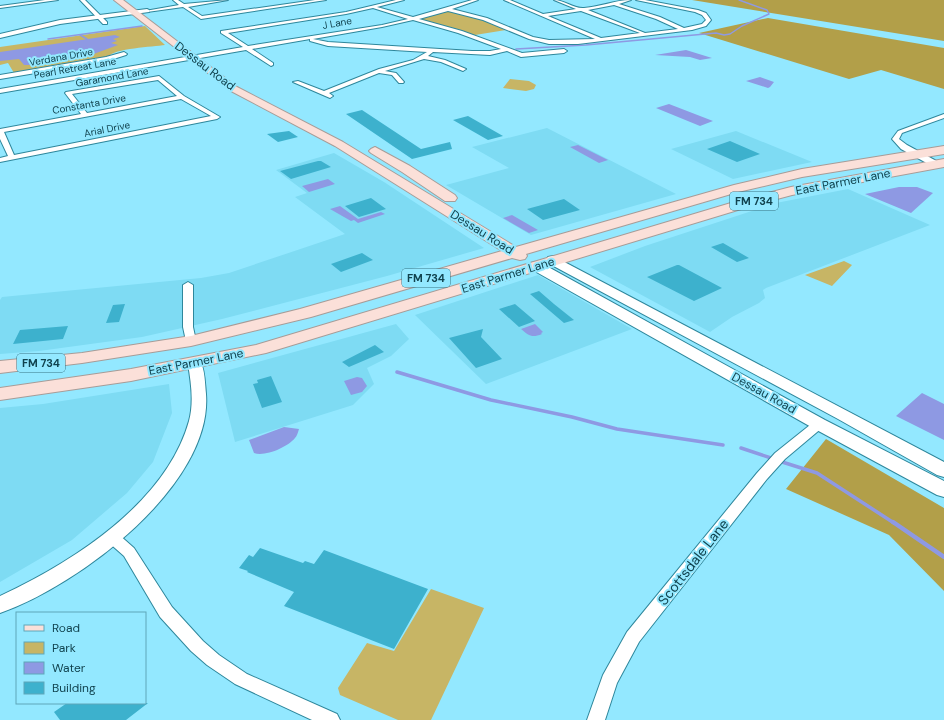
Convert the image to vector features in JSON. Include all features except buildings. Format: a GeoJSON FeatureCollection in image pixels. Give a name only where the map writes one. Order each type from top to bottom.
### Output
{"type":"FeatureCollection","features":[{"type":"Feature","properties":{"kind":"main road","name":"Dessau Road"},"geometry":{"type":"LineString","coordinates":[[118,0],[134,7],[146,10],[159,20]]}},
{"type":"Feature","properties":{"kind":"main road","name":"Dessau Road"},"geometry":{"type":"LineString","coordinates":[[134,7],[193,54],[220,80],[245,95],[332,141],[521,247],[553,260],[944,470]]}},
{"type":"Feature","properties":{"kind":"main road","name":"Dessau Road"},"geometry":{"type":"LineString","coordinates":[[193,54],[210,57]]}},
{"type":"Feature","properties":{"kind":"main road"},"geometry":{"type":"LineString","coordinates":[[245,95],[263,93]]}},
{"type":"Feature","properties":{"kind":"main road","name":"Dessau Road"},"geometry":{"type":"LineString","coordinates":[[280,101],[316,119],[406,169],[460,204]]}},
{"type":"Feature","properties":{"kind":"main road","name":"East Parmer Lane"},"geometry":{"type":"LineString","coordinates":[[0,367],[82,358],[191,341],[314,310],[521,247],[734,189],[794,175],[944,150]]}},
{"type":"Feature","properties":{"kind":"main road","name":"East Parmer Lane"},"geometry":{"type":"LineString","coordinates":[[0,394],[65,386],[195,364],[260,349],[553,260],[791,191],[941,164]]}},
{"type":"Feature","properties":{"kind":"main road"},"geometry":{"type":"LineString","coordinates":[[390,174],[406,169]]}},
{"type":"Feature","properties":{"kind":"main road","name":"Dessau Road"},"geometry":{"type":"LineString","coordinates":[[521,247],[536,266],[763,393],[814,428],[944,490]]}},
{"type":"Feature","properties":{"kind":"main road"},"geometry":{"type":"LineString","coordinates":[[195,364],[202,351],[216,341],[298,320],[314,310]]}},
{"type":"Feature","properties":{"kind":"main road"},"geometry":{"type":"LineString","coordinates":[[65,386],[78,379],[165,363],[177,358],[189,349],[191,341]]}},
{"type":"Feature","properties":{"kind":"main road"},"geometry":{"type":"LineString","coordinates":[[763,393],[786,399],[815,413],[827,416],[844,415]]}},
{"type":"Feature","properties":{"kind":"main road"},"geometry":{"type":"LineString","coordinates":[[814,428],[834,421],[850,426],[888,446],[909,452]]}},
{"type":"Feature","properties":{"kind":"street"},"geometry":{"type":"LineString","coordinates":[[0,7],[22,7],[56,0]]}},
{"type":"Feature","properties":{"kind":"street"},"geometry":{"type":"LineString","coordinates":[[82,0],[105,23]]}},
{"type":"Feature","properties":{"kind":"street"},"geometry":{"type":"LineString","coordinates":[[175,0],[202,18],[324,0]]}},
{"type":"Feature","properties":{"kind":"street"},"geometry":{"type":"LineString","coordinates":[[146,10],[216,0]]}},
{"type":"Feature","properties":{"kind":"street"},"geometry":{"type":"LineString","coordinates":[[183,5],[226,0]]}},
{"type":"Feature","properties":{"kind":"street"},"geometry":{"type":"LineString","coordinates":[[272,64],[223,32],[373,7],[402,0]]}},
{"type":"Feature","properties":{"kind":"street","name":"J Lane"},"geometry":{"type":"LineString","coordinates":[[210,57],[247,48],[412,19],[476,0]]}},
{"type":"Feature","properties":{"kind":"street"},"geometry":{"type":"LineString","coordinates":[[506,0],[601,39]]}},
{"type":"Feature","properties":{"kind":"street"},"geometry":{"type":"LineString","coordinates":[[556,0],[646,34]]}},
{"type":"Feature","properties":{"kind":"street"},"geometry":{"type":"LineString","coordinates":[[543,16],[582,10],[629,0]]}},
{"type":"Feature","properties":{"kind":"street"},"geometry":{"type":"LineString","coordinates":[[447,9],[485,19],[530,38],[542,41],[566,43],[685,30],[704,25],[709,21],[708,18],[700,12],[638,0]]}},
{"type":"Feature","properties":{"kind":"street"},"geometry":{"type":"LineString","coordinates":[[614,4],[658,18],[685,30]]}},
{"type":"Feature","properties":{"kind":"street"},"geometry":{"type":"LineString","coordinates":[[0,36],[51,24],[98,17],[134,7]]}},
{"type":"Feature","properties":{"kind":"street"},"geometry":{"type":"LineString","coordinates":[[373,7],[475,37],[520,55],[527,56],[564,51]]}},
{"type":"Feature","properties":{"kind":"street"},"geometry":{"type":"LineString","coordinates":[[308,38],[325,44],[485,53],[506,50]]}},
{"type":"Feature","properties":{"kind":"street"},"geometry":{"type":"LineString","coordinates":[[324,93],[347,85],[378,71],[424,57],[432,50]]}},
{"type":"Feature","properties":{"kind":"street","name":"Verdana Drive"},"geometry":{"type":"LineString","coordinates":[[0,77],[124,54]]}},
{"type":"Feature","properties":{"kind":"street","name":"Pearl Retreat Lane"},"geometry":{"type":"LineString","coordinates":[[0,91],[153,64],[193,54]]}},
{"type":"Feature","properties":{"kind":"street"},"geometry":{"type":"LineString","coordinates":[[424,57],[443,61],[463,69]]}},
{"type":"Feature","properties":{"kind":"street"},"geometry":{"type":"LineString","coordinates":[[366,68],[394,74],[401,82]]}},
{"type":"Feature","properties":{"kind":"street"},"geometry":{"type":"LineString","coordinates":[[96,74],[108,86]]}},
{"type":"Feature","properties":{"kind":"street","name":"Garamond Lane"},"geometry":{"type":"LineString","coordinates":[[85,115],[68,93],[159,78],[182,97]]}},
{"type":"Feature","properties":{"kind":"street"},"geometry":{"type":"LineString","coordinates":[[296,82],[335,98]]}},
{"type":"Feature","properties":{"kind":"street","name":"Constanta Drive"},"geometry":{"type":"LineString","coordinates":[[0,131],[182,97]]}},
{"type":"Feature","properties":{"kind":"street","name":"Arial Drive"},"geometry":{"type":"LineString","coordinates":[[0,160],[217,117],[182,97]]}},
{"type":"Feature","properties":{"kind":"street"},"geometry":{"type":"LineString","coordinates":[[941,164],[918,154],[895,139],[900,132],[944,116]]}},
{"type":"Feature","properties":{"kind":"street"},"geometry":{"type":"LineString","coordinates":[[0,131],[12,158]]}},
{"type":"Feature","properties":{"kind":"street"},"geometry":{"type":"LineString","coordinates":[[188,285],[188,327],[191,341]]}},
{"type":"Feature","properties":{"kind":"street"},"geometry":{"type":"LineString","coordinates":[[0,605],[66,570],[112,537],[139,513],[162,488],[188,449],[196,422],[199,408],[199,393],[195,364]]}},
{"type":"Feature","properties":{"kind":"street","name":"Scottsdale Lane"},"geometry":{"type":"LineString","coordinates":[[596,720],[609,681],[633,637],[762,476],[780,456],[814,428]]}},
{"type":"Feature","properties":{"kind":"street"},"geometry":{"type":"LineString","coordinates":[[112,537],[129,552],[166,612],[176,624],[213,660],[241,679],[331,720]]}},
{"type":"Feature","properties":{"kind":"shaded area"},"geometry":{"type":"Polygon","coordinates":[[[692,0],[944,0],[944,41],[692,0]]]}},
{"type":"Feature","properties":{"kind":"shaded area"},"geometry":{"type":"Polygon","coordinates":[[[768,18],[944,48],[944,89],[881,70],[849,79],[699,33],[768,18]]]}},
{"type":"Feature","properties":{"kind":"shaded area"},"geometry":{"type":"Polygon","coordinates":[[[547,128],[676,194],[531,235],[446,185],[509,168],[472,147],[547,128]]]}},
{"type":"Feature","properties":{"kind":"shaded area"},"geometry":{"type":"Polygon","coordinates":[[[736,131],[812,162],[733,179],[671,149],[736,131]]]}},
{"type":"Feature","properties":{"kind":"shaded area"},"geometry":{"type":"Polygon","coordinates":[[[334,153],[384,182],[484,248],[387,276],[222,319],[142,337],[39,351],[0,354],[0,300],[2,297],[201,278],[229,273],[345,234],[295,197],[307,193],[276,170],[334,153]]]}},
{"type":"Feature","properties":{"kind":"shaded area"},"geometry":{"type":"Polygon","coordinates":[[[848,189],[930,225],[766,288],[763,290],[765,298],[759,303],[732,317],[710,332],[590,267],[645,246],[776,203],[848,189]]]}},
{"type":"Feature","properties":{"kind":"shaded area"},"geometry":{"type":"Polygon","coordinates":[[[538,275],[632,329],[486,384],[415,315],[538,275]]]}},
{"type":"Feature","properties":{"kind":"shaded area"},"geometry":{"type":"Polygon","coordinates":[[[396,324],[409,339],[391,356],[367,368],[374,384],[353,405],[235,442],[218,373],[396,324]]]}},
{"type":"Feature","properties":{"kind":"shaded area"},"geometry":{"type":"Polygon","coordinates":[[[169,384],[172,413],[153,462],[127,493],[72,540],[0,582],[0,408],[43,404],[169,384]]]}},
{"type":"Feature","properties":{"kind":"shaded area"},"geometry":{"type":"Polygon","coordinates":[[[826,439],[944,508],[944,591],[889,535],[786,489],[826,439]]]}},
{"type":"Feature","properties":{"kind":"green space"},"geometry":{"type":"Polygon","coordinates":[[[448,11],[482,20],[506,30],[475,35],[419,19],[448,11]]]}},
{"type":"Feature","properties":{"kind":"green space"},"geometry":{"type":"Polygon","coordinates":[[[145,26],[165,45],[134,48],[112,54],[108,57],[14,73],[8,63],[0,65],[0,47],[145,26]]]}},
{"type":"Feature","properties":{"kind":"green space"},"geometry":{"type":"Polygon","coordinates":[[[510,79],[529,81],[536,85],[534,89],[526,91],[503,88],[510,79]]]}},
{"type":"Feature","properties":{"kind":"green space"},"geometry":{"type":"Polygon","coordinates":[[[844,261],[852,265],[832,286],[805,275],[844,261]]]}},
{"type":"Feature","properties":{"kind":"green space"},"geometry":{"type":"Polygon","coordinates":[[[431,589],[484,608],[431,720],[398,720],[340,695],[338,688],[367,643],[394,651],[431,589]]]}},
{"type":"Feature","properties":{"kind":"water"},"geometry":{"type":"Polygon","coordinates":[[[115,35],[120,37],[113,39],[117,41],[111,43],[118,45],[91,55],[33,65],[24,65],[19,59],[0,61],[0,52],[115,35]]]}},
{"type":"Feature","properties":{"kind":"water"},"geometry":{"type":"Polygon","coordinates":[[[686,50],[712,58],[700,60],[690,57],[655,55],[686,50]]]}},
{"type":"Feature","properties":{"kind":"water"},"geometry":{"type":"Polygon","coordinates":[[[760,77],[774,82],[768,88],[746,81],[760,77]]]}},
{"type":"Feature","properties":{"kind":"water"},"geometry":{"type":"Polygon","coordinates":[[[669,104],[713,121],[700,126],[656,108],[669,104]]]}},
{"type":"Feature","properties":{"kind":"water"},"geometry":{"type":"Polygon","coordinates":[[[578,145],[608,160],[599,163],[570,147],[578,145]]]}},
{"type":"Feature","properties":{"kind":"water"},"geometry":{"type":"Polygon","coordinates":[[[328,179],[335,184],[309,192],[302,186],[328,179]]]}},
{"type":"Feature","properties":{"kind":"water"},"geometry":{"type":"Polygon","coordinates":[[[899,187],[917,187],[933,193],[911,213],[865,194],[899,187]]]}},
{"type":"Feature","properties":{"kind":"water"},"geometry":{"type":"Polygon","coordinates":[[[340,206],[358,219],[381,212],[385,214],[358,223],[354,220],[351,221],[330,209],[340,206]]]}},
{"type":"Feature","properties":{"kind":"water"},"geometry":{"type":"Polygon","coordinates":[[[512,215],[538,230],[529,233],[503,218],[512,215]]]}},
{"type":"Feature","properties":{"kind":"water"},"geometry":{"type":"Polygon","coordinates":[[[535,324],[543,332],[541,333],[542,334],[531,336],[521,329],[535,324]]]}},
{"type":"Feature","properties":{"kind":"water"},"geometry":{"type":"Polygon","coordinates":[[[357,377],[362,378],[367,386],[362,392],[351,395],[344,381],[357,377]]]}},
{"type":"Feature","properties":{"kind":"water"},"geometry":{"type":"Polygon","coordinates":[[[922,393],[944,404],[944,440],[896,416],[922,393]]]}},
{"type":"Feature","properties":{"kind":"water"},"geometry":{"type":"Polygon","coordinates":[[[284,427],[299,429],[292,441],[282,448],[264,454],[254,453],[249,440],[284,427]]]}},
{"type":"Feature","properties":{"kind":"waterway"},"geometry":{"type":"LineString","coordinates":[[516,49],[586,45],[716,33],[724,35],[730,34],[742,26],[769,14],[767,10],[739,0]]}},
{"type":"Feature","properties":{"kind":"waterway"},"geometry":{"type":"LineString","coordinates":[[48,39],[142,26]]}},
{"type":"Feature","properties":{"kind":"waterway"},"geometry":{"type":"LineString","coordinates":[[80,35],[87,39]]}},
{"type":"Feature","properties":{"kind":"waterway"},"geometry":{"type":"LineString","coordinates":[[397,372],[491,400],[572,417],[617,429],[723,445]]}},
{"type":"Feature","properties":{"kind":"waterway"},"geometry":{"type":"LineString","coordinates":[[741,448],[774,459]]}},
{"type":"Feature","properties":{"kind":"waterway"},"geometry":{"type":"LineString","coordinates":[[779,461],[817,473],[894,523]]}},
{"type":"Feature","properties":{"kind":"waterway"},"geometry":{"type":"LineString","coordinates":[[893,522],[944,557]]}}]}
